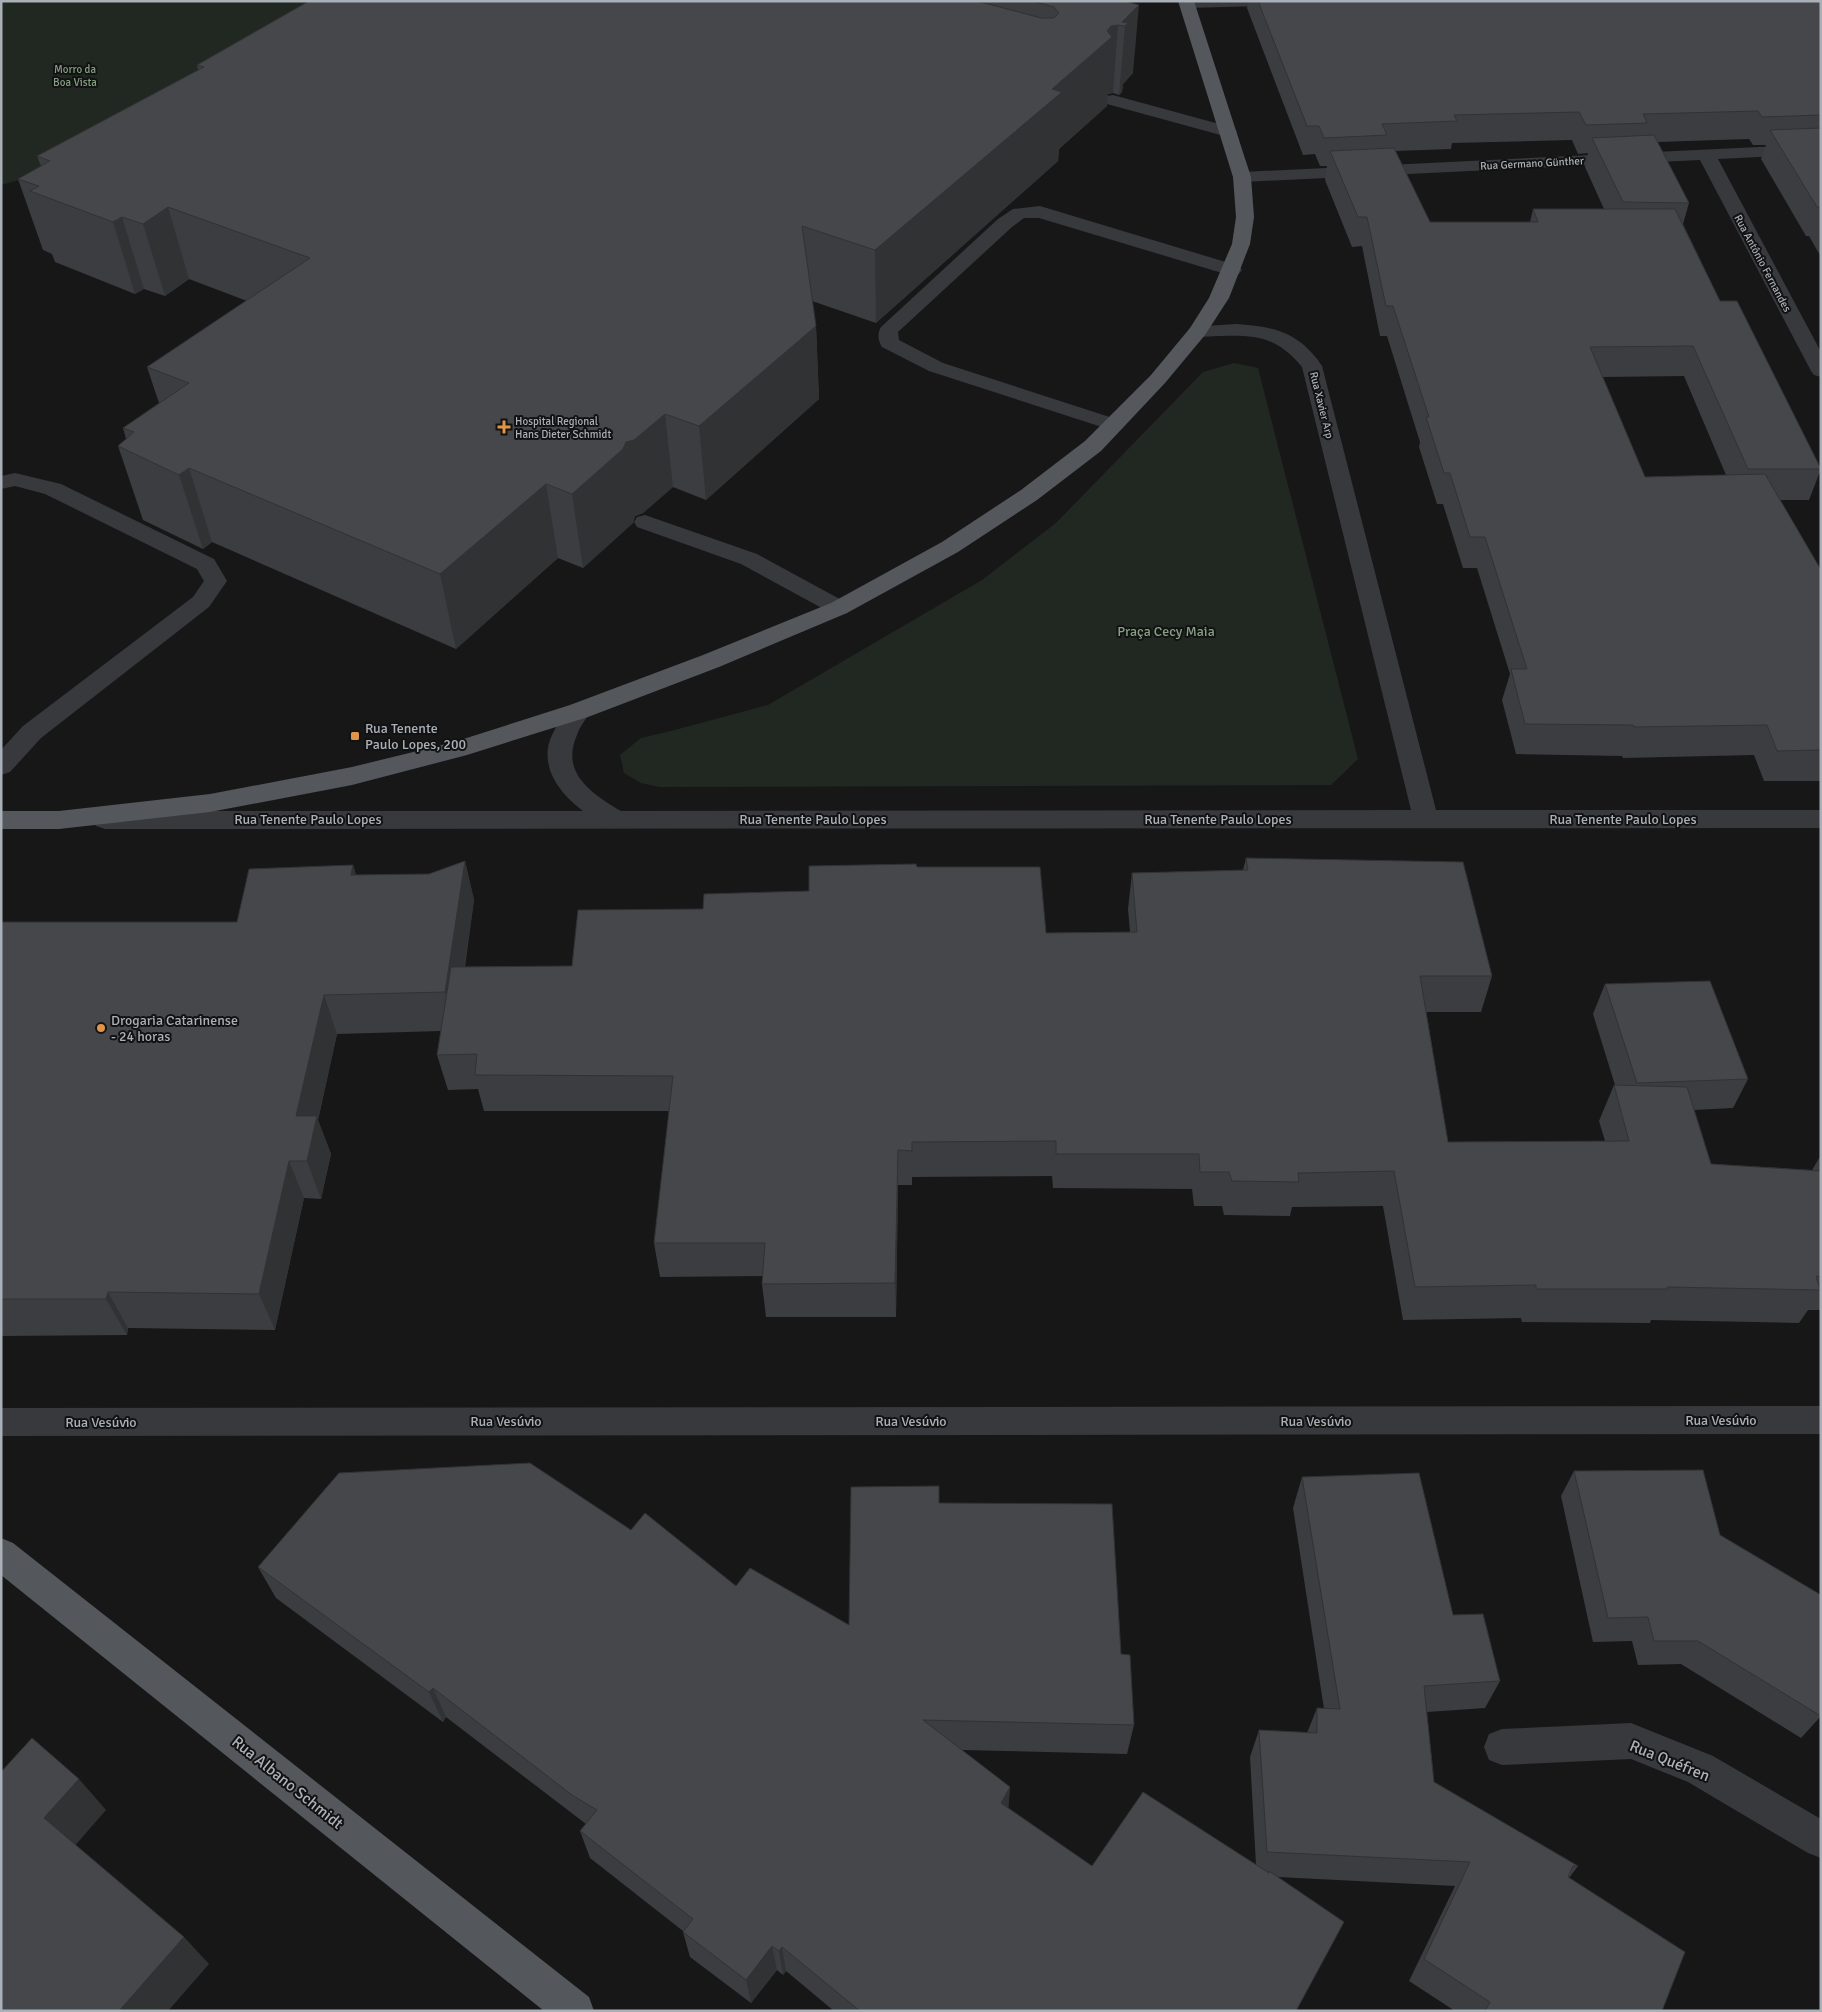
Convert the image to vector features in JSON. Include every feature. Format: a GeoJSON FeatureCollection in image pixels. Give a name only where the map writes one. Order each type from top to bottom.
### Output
{"type":"FeatureCollection","features":[{"type":"Feature","properties":{"kind":"main road"},"geometry":{"type":"LineString","coordinates":[[59,820],[210,803],[352,776],[458,749],[579,711],[711,661],[839,608],[950,547],[1029,495],[1093,446],[1158,378],[1198,331],[1219,298],[1241,244],[1245,217],[1242,177],[1186,2]]}},
{"type":"Feature","properties":{"kind":"main road","name":"Rua Tenente Paulo Lopes"},"geometry":{"type":"LineString","coordinates":[[1,820],[59,820]]}},
{"type":"Feature","properties":{"kind":"main road","name":"Rua Albano Schmidt"},"geometry":{"type":"LineString","coordinates":[[1,1554],[575,2011]]}},
{"type":"Feature","properties":{"kind":"street"},"geometry":{"type":"LineString","coordinates":[[1186,2],[1261,1]]}},
{"type":"Feature","properties":{"kind":"street"},"geometry":{"type":"LineString","coordinates":[[1113,100],[1228,132]]}},
{"type":"Feature","properties":{"kind":"street","name":"Rua Germano Günther"},"geometry":{"type":"LineString","coordinates":[[1242,177],[1821,149]]}},
{"type":"Feature","properties":{"kind":"street","name":"Rua Antônio Fernandes"},"geometry":{"type":"LineString","coordinates":[[1706,154],[1821,371]]}},
{"type":"Feature","properties":{"kind":"street"},"geometry":{"type":"LineString","coordinates":[[1115,424],[936,367],[889,343],[888,331],[1005,223],[1020,214],[1040,212],[1232,270]]}},
{"type":"Feature","properties":{"kind":"street","name":"Rua Xavier Arp"},"geometry":{"type":"LineString","coordinates":[[1198,331],[1242,330],[1273,336],[1296,348],[1312,366],[1359,559],[1426,819]]}},
{"type":"Feature","properties":{"kind":"street"},"geometry":{"type":"LineString","coordinates":[[1,483],[15,480],[54,489],[206,564],[216,581],[201,602],[32,732],[1,766]]}},
{"type":"Feature","properties":{"kind":"street"},"geometry":{"type":"LineString","coordinates":[[645,522],[749,559],[839,608]]}},
{"type":"Feature","properties":{"kind":"street","name":"Rua Tenente Paulo Lopes"},"geometry":{"type":"LineString","coordinates":[[579,711],[562,741],[561,768],[570,785],[583,800],[615,818]]}},
{"type":"Feature","properties":{"kind":"street","name":"Rua Tenente Paulo Lopes"},"geometry":{"type":"LineString","coordinates":[[59,820],[615,818],[1821,819]]}},
{"type":"Feature","properties":{"kind":"street","name":"Rua Vesúvio"},"geometry":{"type":"LineString","coordinates":[[1,1422],[1821,1420]]}},
{"type":"Feature","properties":{"kind":"street","name":"Rua Quéfren"},"geometry":{"type":"LineString","coordinates":[[1502,1747],[1631,1741],[1700,1769],[1821,1840]]}},
{"type":"Feature","properties":{"kind":"green space","name":"Morro da Boa Vista"},"geometry":{"type":"Polygon","coordinates":[[[1,1],[359,1],[62,168],[1,185],[1,1]]]}},
{"type":"Feature","properties":{"kind":"green space","name":"Praça Cecy Maia"},"geometry":{"type":"Polygon","coordinates":[[[1234,363],[1258,368],[1358,759],[1331,785],[659,787],[641,783],[624,773],[620,755],[641,738],[768,705],[982,580],[1056,523],[1203,372],[1234,363]]]}},
{"type":"Feature","properties":{"kind":"building"},"geometry":{"type":"Polygon","coordinates":[[[309,1],[977,1],[1041,18],[1054,18],[1059,13],[1054,7],[1032,1],[1125,1],[1139,5],[1122,22],[1128,23],[1125,26],[1111,26],[1107,31],[1112,37],[1052,89],[1062,92],[875,250],[802,226],[816,326],[699,426],[665,414],[634,440],[626,442],[623,449],[572,494],[546,484],[440,574],[189,468],[179,475],[118,446],[134,432],[123,428],[189,383],[147,367],[310,258],[168,207],[143,224],[122,217],[113,222],[30,191],[39,186],[18,179],[50,161],[37,156],[204,67],[197,65],[309,1]]]}},
{"type":"Feature","properties":{"kind":"building"},"geometry":{"type":"Polygon","coordinates":[[[1258,1],[1821,1],[1821,115],[1762,117],[1758,111],[1643,114],[1647,123],[1586,125],[1579,112],[1454,115],[1457,121],[1382,124],[1387,135],[1324,138],[1319,126],[1307,126],[1258,1]]]}},
{"type":"Feature","properties":{"kind":"building"},"geometry":{"type":"Polygon","coordinates":[[[1821,128],[1821,209],[1817,207],[1770,130],[1821,128]]]}},
{"type":"Feature","properties":{"kind":"building"},"geometry":{"type":"Polygon","coordinates":[[[1654,135],[1689,203],[1623,202],[1592,138],[1654,135]]]}},
{"type":"Feature","properties":{"kind":"building"},"geometry":{"type":"Polygon","coordinates":[[[1394,148],[1430,222],[1538,222],[1533,209],[1675,209],[1720,301],[1737,301],[1821,469],[1748,469],[1693,346],[1590,347],[1645,477],[1765,474],[1821,570],[1821,750],[1777,751],[1767,725],[1634,727],[1633,725],[1525,724],[1511,669],[1527,669],[1485,537],[1470,537],[1450,473],[1444,473],[1426,417],[1429,417],[1393,306],[1386,306],[1367,217],[1358,217],[1330,151],[1394,148]]]}},
{"type":"Feature","properties":{"kind":"building"},"geometry":{"type":"Polygon","coordinates":[[[1246,858],[1463,862],[1492,976],[1420,976],[1448,1142],[1629,1141],[1614,1085],[1687,1087],[1711,1164],[1821,1171],[1821,1277],[1816,1276],[1820,1290],[1667,1287],[1668,1289],[1536,1289],[1536,1285],[1415,1287],[1394,1171],[1298,1173],[1299,1182],[1232,1181],[1229,1172],[1200,1172],[1199,1154],[1056,1154],[1056,1141],[912,1142],[912,1151],[898,1150],[895,1283],[762,1284],[765,1243],[654,1243],[673,1076],[475,1075],[477,1054],[437,1055],[451,967],[572,966],[578,910],[703,909],[704,894],[809,891],[809,866],[916,864],[917,867],[1040,867],[1046,933],[1137,932],[1132,873],[1248,870],[1246,858]]]}},
{"type":"Feature","properties":{"kind":"building"},"geometry":{"type":"Polygon","coordinates":[[[465,861],[445,992],[324,995],[296,1116],[317,1116],[307,1161],[289,1161],[259,1294],[108,1292],[106,1299],[1,1299],[1,922],[237,922],[249,869],[353,865],[351,875],[429,874],[465,861]]]}},
{"type":"Feature","properties":{"kind":"building"},"geometry":{"type":"Polygon","coordinates":[[[1710,981],[1748,1079],[1637,1083],[1605,984],[1710,981]]]}},
{"type":"Feature","properties":{"kind":"building"},"geometry":{"type":"Polygon","coordinates":[[[530,1463],[631,1530],[645,1513],[736,1586],[750,1568],[849,1625],[851,1487],[939,1486],[939,1503],[1112,1504],[1121,1654],[1130,1655],[1134,1725],[923,1720],[1010,1787],[1001,1803],[1092,1866],[1143,1792],[1269,1873],[1269,1871],[1344,1922],[1296,2011],[860,2011],[782,1947],[779,1951],[772,1946],[746,1980],[683,1932],[693,1919],[580,1831],[597,1810],[572,1795],[433,1688],[429,1692],[258,1567],[339,1473],[530,1463]]]}},
{"type":"Feature","properties":{"kind":"building"},"geometry":{"type":"Polygon","coordinates":[[[1703,1470],[1720,1535],[1821,1595],[1821,1716],[1698,1641],[1654,1641],[1648,1617],[1608,1618],[1574,1471],[1703,1470]]]}},
{"type":"Feature","properties":{"kind":"building"},"geometry":{"type":"Polygon","coordinates":[[[1419,1473],[1453,1615],[1483,1614],[1500,1681],[1424,1686],[1434,1782],[1578,1866],[1573,1866],[1568,1877],[1685,1952],[1662,2011],[1485,2011],[1490,2002],[1424,1959],[1470,1862],[1267,1852],[1259,1730],[1317,1733],[1317,1708],[1340,1709],[1302,1477],[1419,1473]]]}},
{"type":"Feature","properties":{"kind":"building"},"geometry":{"type":"Polygon","coordinates":[[[32,1738],[79,1779],[44,1818],[184,1937],[119,2011],[1,2011],[1,1772],[32,1738]]]}},
{"type":"Feature","properties":{"kind":"place","name":"Hospital Regional Hans Dieter Schmidt"},"geometry":{"type":"Point","coordinates":[504,427]}},
{"type":"Feature","properties":{"kind":"place","name":"Rua Tenente Paulo Lopes, 200"},"geometry":{"type":"Point","coordinates":[355,736]}},
{"type":"Feature","properties":{"kind":"place","name":"Drogaria Catarinense - 24 horas"},"geometry":{"type":"Point","coordinates":[101,1028]}}]}
